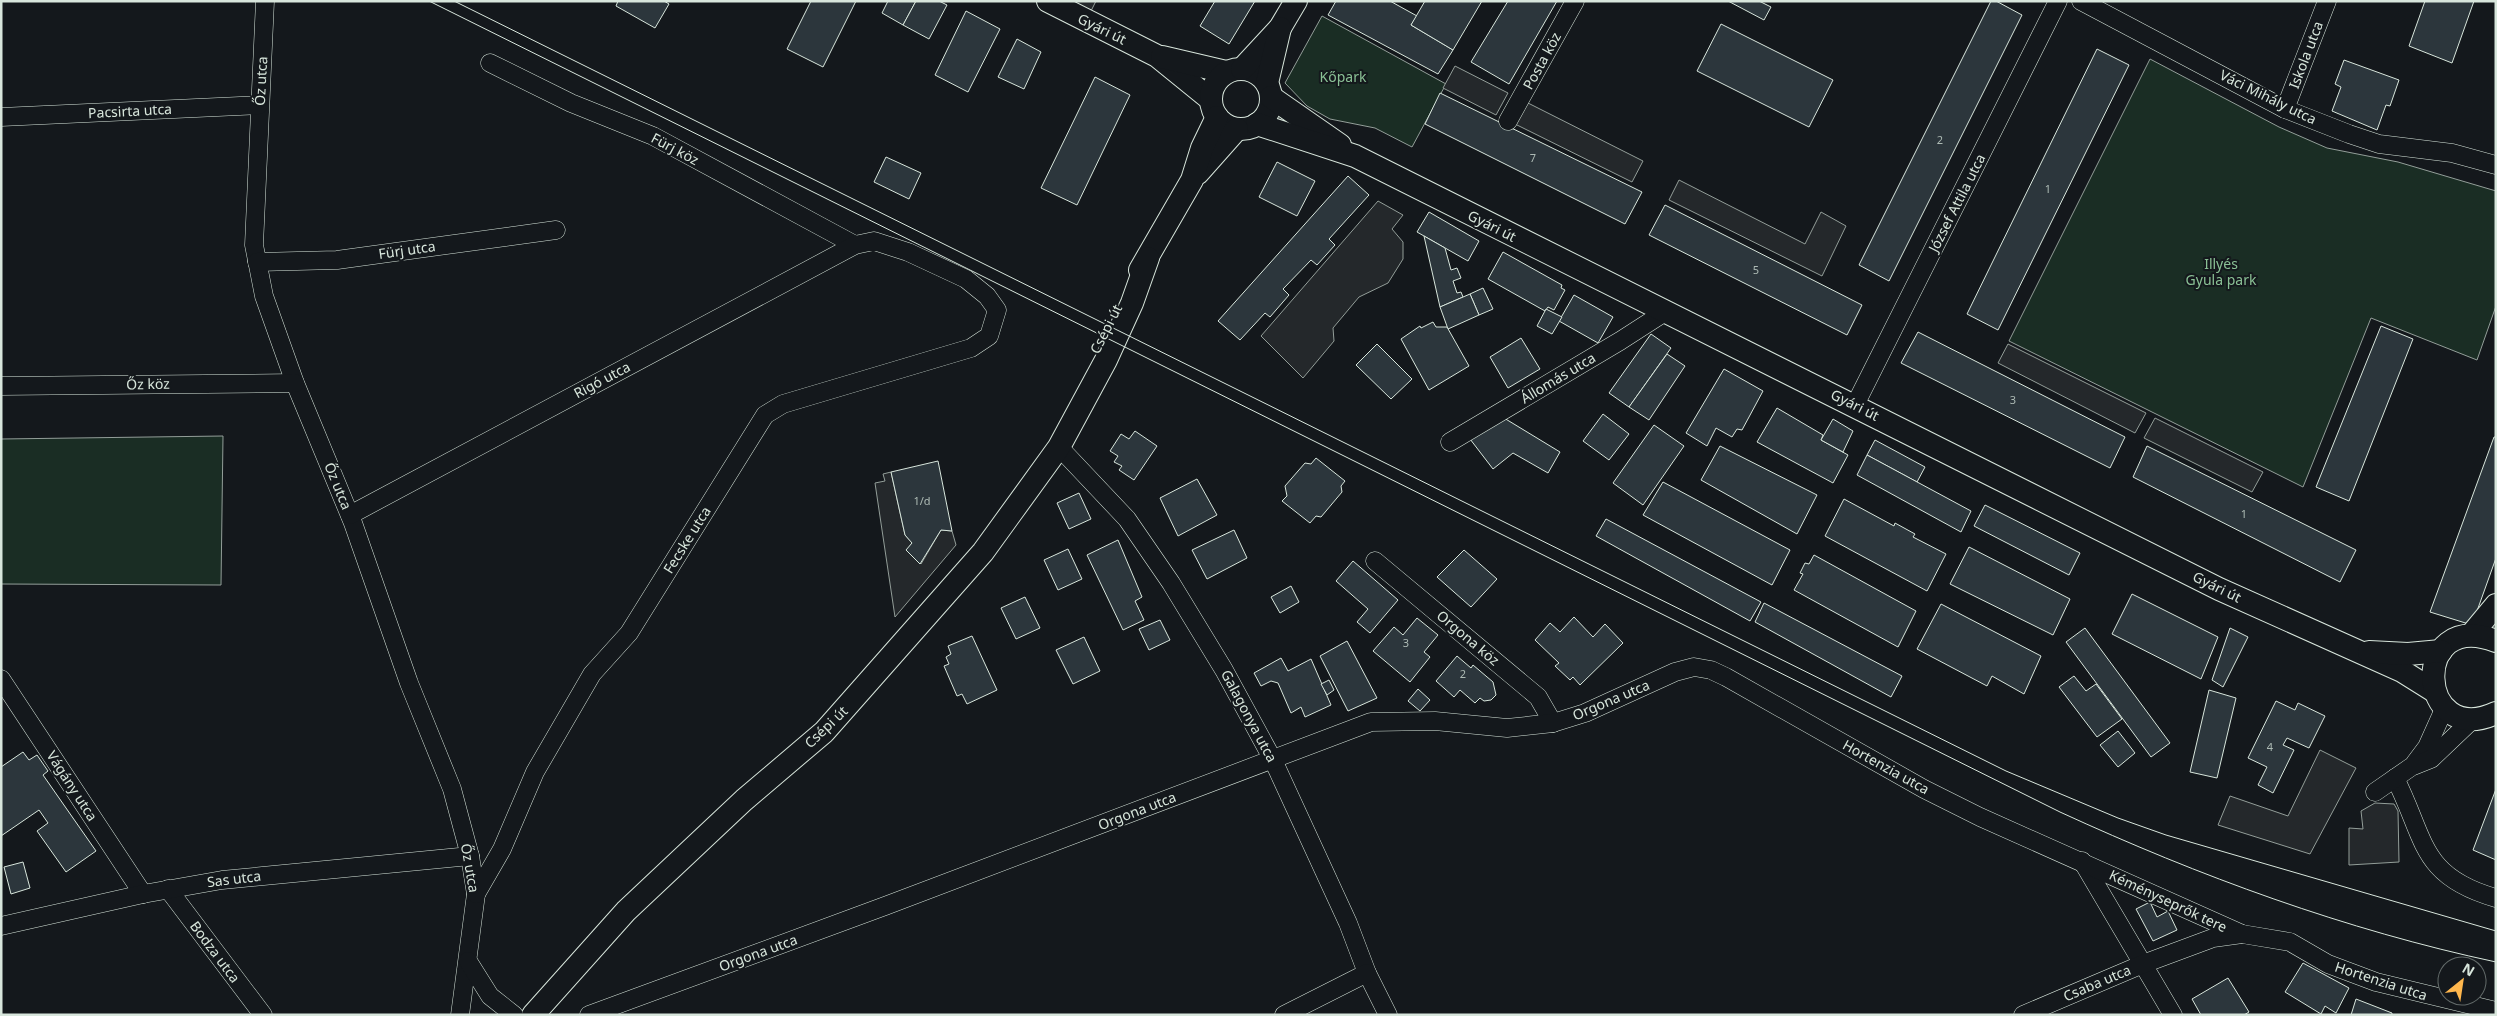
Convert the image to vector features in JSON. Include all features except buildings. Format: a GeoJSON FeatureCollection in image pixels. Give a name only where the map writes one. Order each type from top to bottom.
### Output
{"type":"FeatureCollection","features":[{"type":"Feature","properties":{"kind":"street","name":"Őz utca"},"geometry":{"type":"LineString","coordinates":[[265,1],[254,245],[257,262],[264,296],[295,383],[350,515],[410,683],[452,789],[470,856],[476,894],[460,1015]]}},
{"type":"Feature","properties":{"kind":"street","name":"Gyári út"},"geometry":{"type":"LineString","coordinates":[[1048,1],[1157,56],[1214,108]]}},
{"type":"Feature","properties":{"kind":"street"},"geometry":{"type":"LineString","coordinates":[[1280,28],[1269,90],[1268,112],[1247,127],[1226,125],[1214,108],[1215,83],[1234,70],[1280,28],[1296,1]]}},
{"type":"Feature","properties":{"kind":"street","name":"Posta köz"},"geometry":{"type":"LineString","coordinates":[[1508,121],[1575,1]]}},
{"type":"Feature","properties":{"kind":"street","name":"József Attila utca"},"geometry":{"type":"LineString","coordinates":[[1855,405],[2058,1]]}},
{"type":"Feature","properties":{"kind":"street","name":"Váci Mihály utca"},"geometry":{"type":"LineString","coordinates":[[2081,1],[2285,108],[2379,144],[2452,153],[2496,165]]}},
{"type":"Feature","properties":{"kind":"street","name":"Iskola utca"},"geometry":{"type":"LineString","coordinates":[[2285,108],[2327,1]]}},
{"type":"Feature","properties":{"kind":"street","name":"Gyári út"},"geometry":{"type":"LineString","coordinates":[[1157,56],[1234,70]]}},
{"type":"Feature","properties":{"kind":"street","name":"Fürj köz"},"geometry":{"type":"LineString","coordinates":[[490,63],[571,103],[653,136],[855,245]]}},
{"type":"Feature","properties":{"kind":"street"},"geometry":{"type":"LineString","coordinates":[[1234,70],[1252,70],[1269,90]]}},
{"type":"Feature","properties":{"kind":"street","name":"Gyári út"},"geometry":{"type":"LineString","coordinates":[[1269,90],[1355,156],[2219,589],[2402,671],[2440,699],[2453,714],[2473,719]]}},
{"type":"Feature","properties":{"kind":"street","name":"Pacsirta utca"},"geometry":{"type":"LineString","coordinates":[[1,117],[260,105]]}},
{"type":"Feature","properties":{"kind":"street","name":"Csépi út"},"geometry":{"type":"LineString","coordinates":[[533,1015],[626,911],[744,800],[824,732],[982,552],[1059,447],[1079,406],[1093,350],[1123,294],[1148,258],[1192,180],[1214,108]]}},
{"type":"Feature","properties":{"kind":"street","name":"Gyári út"},"geometry":{"type":"LineString","coordinates":[[1247,127],[1355,156]]}},
{"type":"Feature","properties":{"kind":"street","name":"Csépi út"},"geometry":{"type":"LineString","coordinates":[[1192,180],[1247,127]]}},
{"type":"Feature","properties":{"kind":"street","name":"Fürj utca"},"geometry":{"type":"LineString","coordinates":[[257,262],[337,260],[556,230]]}},
{"type":"Feature","properties":{"kind":"street","name":"Fecske utca"},"geometry":{"type":"LineString","coordinates":[[476,894],[502,849],[535,772],[592,674],[629,633],[765,415],[783,404],[971,348],[989,336],[997,310],[987,296],[966,279],[908,252],[874,241],[855,245]]}},
{"type":"Feature","properties":{"kind":"street","name":"Rigó utca"},"geometry":{"type":"LineString","coordinates":[[350,515],[855,245]]}},
{"type":"Feature","properties":{"kind":"street","name":"Állomás utca"},"geometry":{"type":"LineString","coordinates":[[1450,442],[1567,374],[1665,312]]}},
{"type":"Feature","properties":{"kind":"street","name":"Őz köz"},"geometry":{"type":"LineString","coordinates":[[1,386],[295,383]]}},
{"type":"Feature","properties":{"kind":"street","name":"Galagonya utca"},"geometry":{"type":"LineString","coordinates":[[1059,447],[1127,519],[1224,670],[1273,760],[1388,1015]]}},
{"type":"Feature","properties":{"kind":"street","name":"Orgona köz"},"geometry":{"type":"LineString","coordinates":[[1375,560],[1538,697],[1553,723]]}},
{"type":"Feature","properties":{"kind":"street"},"geometry":{"type":"LineString","coordinates":[[2471,635],[2496,605]]}},
{"type":"Feature","properties":{"kind":"street"},"geometry":{"type":"LineString","coordinates":[[2411,767],[2427,747],[2440,699],[2432,677],[2434,664],[2441,651],[2454,640],[2471,635],[2484,636],[2496,641]]}},
{"type":"Feature","properties":{"kind":"street","name":"Gyári út"},"geometry":{"type":"LineString","coordinates":[[2356,652],[2408,654],[2441,651]]}},
{"type":"Feature","properties":{"kind":"street","name":"Orgona utca"},"geometry":{"type":"LineString","coordinates":[[589,1015],[1371,722],[1435,721],[1507,728],[1553,723],[1585,713],[1676,672],[1694,667]]}},
{"type":"Feature","properties":{"kind":"street","name":"Hortenzia utca"},"geometry":{"type":"LineString","coordinates":[[1694,667],[1711,670],[1726,677],[1915,784],[1980,818],[2082,862]]}},
{"type":"Feature","properties":{"kind":"street","name":"Vágány utca"},"geometry":{"type":"LineString","coordinates":[[1,679],[143,894]]}},
{"type":"Feature","properties":{"kind":"street"},"geometry":{"type":"LineString","coordinates":[[2376,792],[2411,767],[2431,759],[2473,719],[2496,713]]}},
{"type":"Feature","properties":{"kind":"street"},"geometry":{"type":"LineString","coordinates":[[2395,778],[2419,836],[2436,867],[2453,879],[2482,894],[2496,898]]}},
{"type":"Feature","properties":{"kind":"street","name":"Sas utca"},"geometry":{"type":"LineString","coordinates":[[1,926],[143,894],[222,880],[470,856]]}},
{"type":"Feature","properties":{"kind":"street","name":"Kéményseprők tere"},"geometry":{"type":"LineString","coordinates":[[2082,862],[2242,934]]}},
{"type":"Feature","properties":{"kind":"street","name":"Kéményseprők tere"},"geometry":{"type":"LineString","coordinates":[[2082,862],[2143,964],[2213,938],[2242,934]]}},
{"type":"Feature","properties":{"kind":"street","name":"Bodza utca"},"geometry":{"type":"LineString","coordinates":[[168,889],[263,1015]]}},
{"type":"Feature","properties":{"kind":"street","name":"Hortenzia utca"},"geometry":{"type":"LineString","coordinates":[[2242,934],[2290,942],[2328,964],[2376,982],[2496,1011]]}},
{"type":"Feature","properties":{"kind":"street"},"geometry":{"type":"LineString","coordinates":[[468,961],[490,996],[514,1015]]}},
{"type":"Feature","properties":{"kind":"street"},"geometry":{"type":"LineString","coordinates":[[2143,964],[2173,1015]]}},
{"type":"Feature","properties":{"kind":"street","name":"Csaba utca"},"geometry":{"type":"LineString","coordinates":[[2023,1015],[2143,964]]}},
{"type":"Feature","properties":{"kind":"street"},"geometry":{"type":"LineString","coordinates":[[1284,1015],[1367,972]]}},
{"type":"Feature","properties":{"kind":"green space","name":"Kőpark"},"geometry":{"type":"Polygon","coordinates":[[[1322,16],[1446,84],[1412,147],[1375,128],[1330,119],[1307,106],[1285,83],[1322,16]]]}},
{"type":"Feature","properties":{"kind":"green space","name":"Illyés Gyula park"},"geometry":{"type":"Polygon","coordinates":[[[2150,59],[2279,127],[2327,148],[2398,162],[2496,191],[2496,306],[2477,360],[2371,318],[2303,487],[2009,341],[2150,59]]]}},
{"type":"Feature","properties":{"kind":"green space"},"geometry":{"type":"Polygon","coordinates":[[[223,436],[221,585],[1,584],[1,439],[223,436]]]}},
{"type":"Feature","properties":{"kind":"shaded area"},"geometry":{"type":"Polygon","coordinates":[[[1048,1],[1096,1],[1086,21],[1048,1]]]}},
{"type":"Feature","properties":{"kind":"shaded area"},"geometry":{"type":"Polygon","coordinates":[[[1455,66],[1508,93],[1496,115],[1443,88],[1455,66]]]}},
{"type":"Feature","properties":{"kind":"shaded area"},"geometry":{"type":"Polygon","coordinates":[[[1526,102],[1643,161],[1632,182],[1515,124],[1526,102]]]}},
{"type":"Feature","properties":{"kind":"shaded area"},"geometry":{"type":"Polygon","coordinates":[[[1679,180],[1805,244],[1821,212],[1846,226],[1822,276],[1669,200],[1679,180]]]}},
{"type":"Feature","properties":{"kind":"shaded area"},"geometry":{"type":"Polygon","coordinates":[[[1378,201],[1403,215],[1392,229],[1403,242],[1403,259],[1388,283],[1359,297],[1333,328],[1334,341],[1303,378],[1261,336],[1378,201]]]}},
{"type":"Feature","properties":{"kind":"shaded area"},"geometry":{"type":"Polygon","coordinates":[[[2008,344],[2146,413],[2135,433],[1998,363],[2008,344]]]}},
{"type":"Feature","properties":{"kind":"shaded area"},"geometry":{"type":"Polygon","coordinates":[[[2155,418],[2263,472],[2252,492],[2144,438],[2155,418]]]}},
{"type":"Feature","properties":{"kind":"shaded area"},"geometry":{"type":"Polygon","coordinates":[[[891,472],[905,535],[912,543],[907,550],[921,564],[941,530],[952,531],[956,545],[895,617],[875,483],[885,481],[883,474],[891,472]]]}},
{"type":"Feature","properties":{"kind":"shaded area"},"geometry":{"type":"Polygon","coordinates":[[[2320,750],[2356,768],[2310,854],[2218,825],[2230,796],[2288,816],[2320,750]]]}},
{"type":"Feature","properties":{"kind":"shaded area"},"geometry":{"type":"Polygon","coordinates":[[[2375,803],[2394,804],[2398,811],[2399,862],[2349,865],[2349,828],[2363,829],[2361,811],[2375,803]]]}},
{"type":"Feature","properties":{"kind":"tram line"},"geometry":{"type":"LineString","coordinates":[[429,1],[2060,812],[2166,858],[2274,899],[2384,934],[2496,962]]}},
{"type":"Feature","properties":{"kind":"tram line"},"geometry":{"type":"LineString","coordinates":[[454,1],[2006,771],[2118,818],[2166,835],[2496,931]]}}]}
